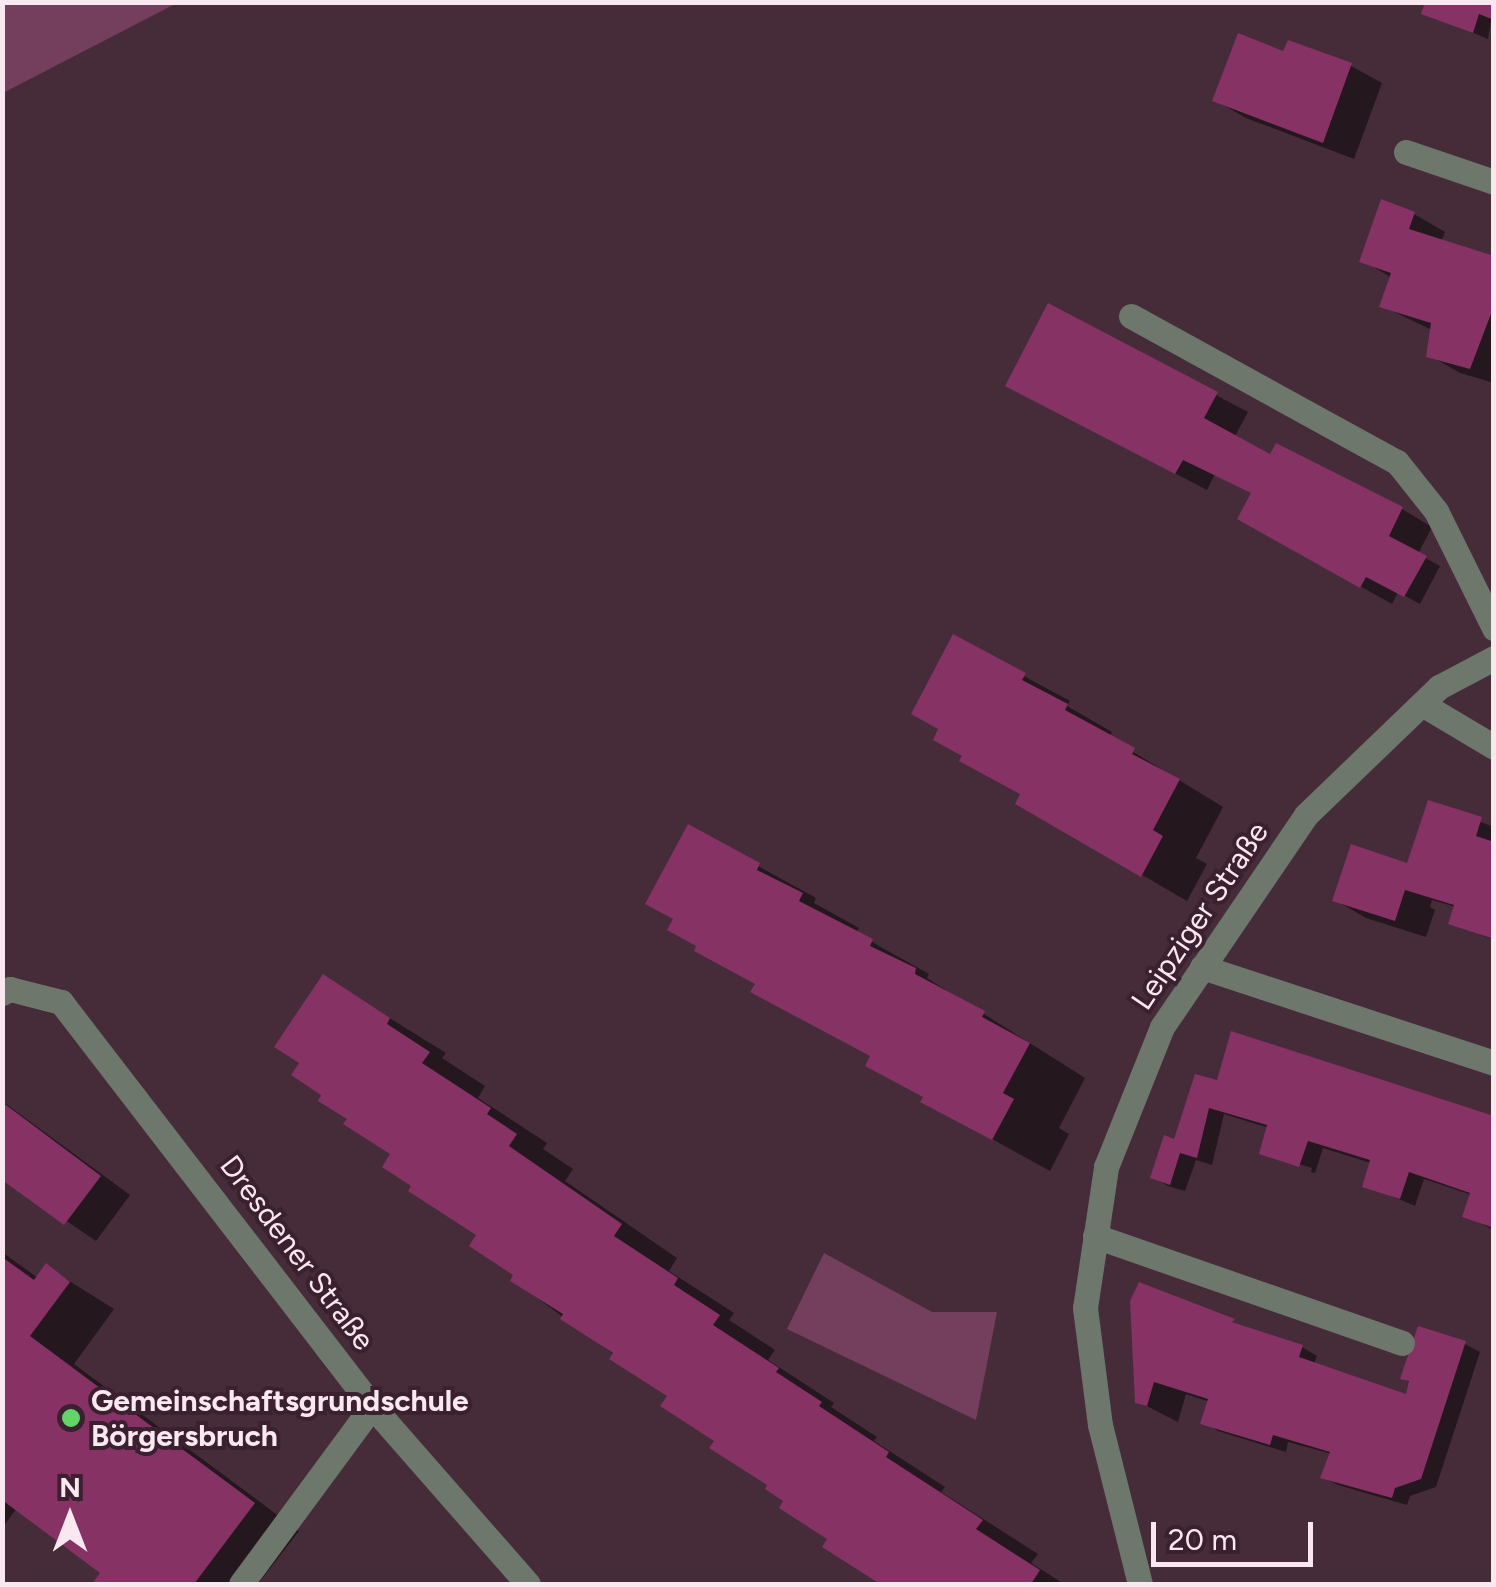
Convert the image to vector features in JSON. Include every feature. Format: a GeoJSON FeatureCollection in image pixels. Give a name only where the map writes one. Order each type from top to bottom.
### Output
{"type":"FeatureCollection","features":[{"type":"Feature","properties":{"kind":"street"},"geometry":{"type":"LineString","coordinates":[[1406,152],[1494,182]]}},
{"type":"Feature","properties":{"kind":"street"},"geometry":{"type":"LineString","coordinates":[[1131,316],[1397,462],[1436,511],[1494,628]]}},
{"type":"Feature","properties":{"kind":"street","name":"Leipziger Straße"},"geometry":{"type":"LineString","coordinates":[[1140,1584],[1100,1426],[1085,1308],[1106,1166],[1162,1027],[1306,816],[1439,687],[1494,658]]}},
{"type":"Feature","properties":{"kind":"street"},"geometry":{"type":"LineString","coordinates":[[1422,704],[1494,747]]}},
{"type":"Feature","properties":{"kind":"street"},"geometry":{"type":"LineString","coordinates":[[1202,968],[1494,1063]]}},
{"type":"Feature","properties":{"kind":"street","name":"Dresdener Straße"},"geometry":{"type":"LineString","coordinates":[[2,993],[10,989],[61,1002],[372,1406],[528,1584]]}},
{"type":"Feature","properties":{"kind":"street"},"geometry":{"type":"LineString","coordinates":[[1095,1236],[1402,1343]]}},
{"type":"Feature","properties":{"kind":"street"},"geometry":{"type":"LineString","coordinates":[[241,1584],[372,1406]]}},
{"type":"Feature","properties":{"kind":"shaded area"},"geometry":{"type":"Polygon","coordinates":[[[3,2],[177,2],[177,3],[3,93],[3,2]]]}},
{"type":"Feature","properties":{"kind":"shaded area"},"geometry":{"type":"Polygon","coordinates":[[[824,1253],[932,1312],[997,1312],[976,1420],[787,1329],[824,1253]]]}},
{"type":"Feature","properties":{"kind":"building"},"geometry":{"type":"Polygon","coordinates":[[[1425,2],[1494,2],[1494,20],[1479,14],[1473,33],[1421,14],[1425,2]]]}},
{"type":"Feature","properties":{"kind":"building"},"geometry":{"type":"Polygon","coordinates":[[[1238,33],[1283,51],[1288,40],[1352,63],[1323,143],[1212,101],[1238,33]]]}},
{"type":"Feature","properties":{"kind":"building"},"geometry":{"type":"Polygon","coordinates":[[[1381,199],[1415,212],[1409,229],[1494,256],[1494,306],[1470,369],[1426,357],[1431,323],[1379,307],[1391,273],[1359,262],[1381,199]]]}},
{"type":"Feature","properties":{"kind":"building"},"geometry":{"type":"Polygon","coordinates":[[[1048,303],[1218,392],[1204,418],[1270,454],[1276,443],[1403,507],[1389,536],[1427,556],[1404,597],[1366,577],[1360,588],[1237,519],[1251,493],[1183,460],[1175,474],[1005,386],[1048,303]]]}},
{"type":"Feature","properties":{"kind":"building"},"geometry":{"type":"Polygon","coordinates":[[[953,634],[1026,673],[1022,680],[1068,704],[1065,710],[1135,748],[1132,754],[1180,779],[1153,830],[1163,836],[1141,877],[1015,804],[1020,794],[959,761],[962,756],[933,740],[938,729],[911,714],[953,634]]]}},
{"type":"Feature","properties":{"kind":"building"},"geometry":{"type":"Polygon","coordinates":[[[1428,800],[1482,817],[1476,836],[1494,842],[1494,939],[1448,924],[1454,905],[1405,890],[1395,921],[1332,901],[1351,844],[1407,863],[1428,800]]]}},
{"type":"Feature","properties":{"kind":"building"},"geometry":{"type":"Polygon","coordinates":[[[688,824],[760,863],[757,870],[803,893],[799,901],[873,939],[870,946],[916,968],[915,974],[985,1011],[982,1017],[1030,1043],[1003,1093],[1014,1099],[992,1140],[920,1102],[923,1097],[865,1066],[870,1056],[750,992],[755,984],[694,951],[696,946],[667,930],[673,919],[645,904],[688,824]]]}},
{"type":"Feature","properties":{"kind":"building"},"geometry":{"type":"Polygon","coordinates":[[[323,974],[390,1018],[387,1024],[430,1052],[422,1063],[491,1108],[487,1114],[517,1134],[509,1146],[622,1224],[614,1236],[678,1278],[674,1285],[720,1315],[713,1325],[779,1368],[776,1372],[822,1402],[819,1406],[889,1452],[886,1457],[983,1520],[976,1529],[1040,1570],[1031,1584],[880,1584],[822,1547],[827,1539],[779,1508],[783,1501],[765,1489],[767,1485],[709,1448],[714,1441],[660,1406],[667,1396],[609,1359],[613,1353],[560,1319],[563,1314],[510,1281],[513,1275],[469,1246],[476,1235],[408,1191],[411,1186],[382,1167],[390,1154],[343,1124],[347,1119],[318,1101],[321,1095],[291,1075],[299,1063],[274,1047],[323,974]]]}},
{"type":"Feature","properties":{"kind":"building"},"geometry":{"type":"Polygon","coordinates":[[[1231,1031],[1494,1116],[1494,1228],[1462,1217],[1470,1193],[1409,1172],[1400,1199],[1362,1187],[1370,1160],[1308,1141],[1299,1167],[1259,1154],[1267,1125],[1209,1108],[1197,1158],[1180,1153],[1170,1185],[1150,1178],[1164,1135],[1174,1139],[1195,1074],[1217,1080],[1231,1031]]]}},
{"type":"Feature","properties":{"kind":"building"},"geometry":{"type":"Polygon","coordinates":[[[2,1102],[101,1176],[64,1225],[2,1180],[2,1102]]]}},
{"type":"Feature","properties":{"kind":"building","name":"Gemeinschaftsgrundschule Börgersbruch"},"geometry":{"type":"Polygon","coordinates":[[[2,1257],[34,1280],[46,1263],[70,1282],[30,1336],[255,1503],[194,1584],[92,1584],[100,1573],[2,1500],[2,1257]]]}},
{"type":"Feature","properties":{"kind":"building"},"geometry":{"type":"Polygon","coordinates":[[[1139,1282],[1235,1319],[1232,1322],[1303,1345],[1299,1357],[1406,1394],[1409,1381],[1400,1379],[1418,1326],[1466,1341],[1421,1479],[1395,1488],[1392,1498],[1320,1478],[1330,1452],[1273,1435],[1270,1445],[1200,1424],[1208,1399],[1154,1382],[1147,1406],[1135,1403],[1130,1301],[1139,1282]]]}},
{"type":"Feature","properties":{"kind":"place","name":"Gemeinschaftsgrundschule Börgersbruch"},"geometry":{"type":"Point","coordinates":[71,1418]}}]}
